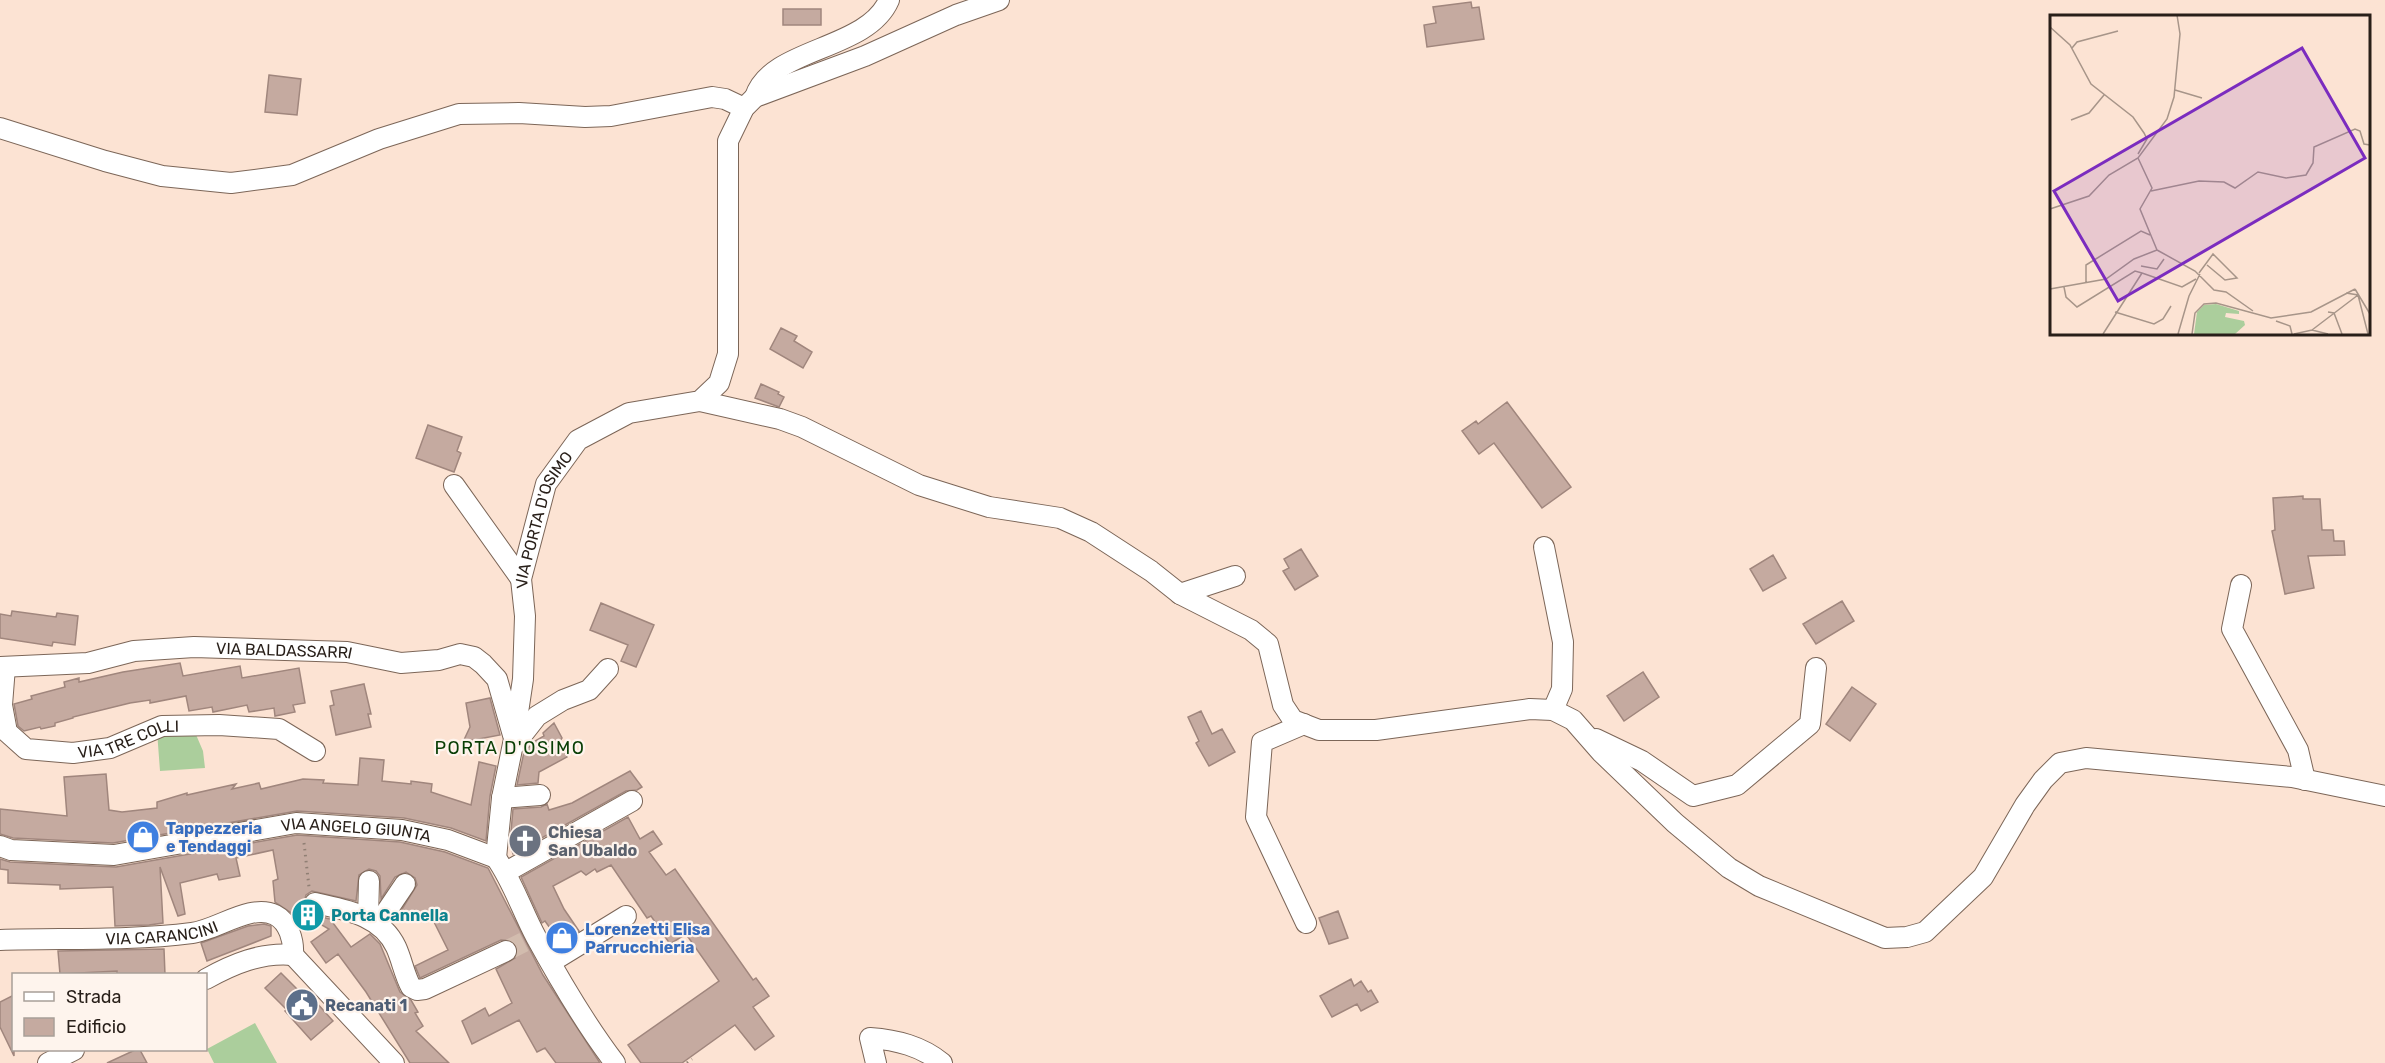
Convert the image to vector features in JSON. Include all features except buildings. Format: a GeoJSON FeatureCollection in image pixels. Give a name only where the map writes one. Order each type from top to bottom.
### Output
{"type":"FeatureCollection","features":[{"type":"Feature","properties":{"kind":"street"},"geometry":{"type":"LineString","coordinates":[[699,401],[719,383],[728,354],[728,141],[758,86],[766,77],[786,65],[861,30],[885,10],[889,0]]}},
{"type":"Feature","properties":{"kind":"street"},"geometry":{"type":"LineString","coordinates":[[0,128],[105,161],[162,176],[231,183],[292,175],[379,139],[459,114],[611,116],[712,97],[749,102],[865,56],[956,15],[999,0]]}},
{"type":"Feature","properties":{"kind":"street"},"geometry":{"type":"LineString","coordinates":[[699,401],[780,419],[920,485],[989,507],[1060,518],[1091,532],[1180,594],[1251,630],[1268,644],[1283,705],[1293,720],[1319,730],[1376,730],[1530,709],[1553,710],[1573,720],[1675,823],[1729,868],[1759,886],[1885,938],[1907,937],[1925,932],[1983,877],[2025,805],[2043,780],[2060,763],[2086,758],[2305,780],[2385,796]]}},
{"type":"Feature","properties":{"kind":"street","name":"VIA PORTA D'OSIMO"},"geometry":{"type":"LineString","coordinates":[[501,865],[502,798],[514,743],[523,678],[525,616],[521,579],[546,484],[578,440],[629,413],[699,401]]}},
{"type":"Feature","properties":{"kind":"street"},"geometry":{"type":"LineString","coordinates":[[454,485],[521,579]]}},
{"type":"Feature","properties":{"kind":"street"},"geometry":{"type":"LineString","coordinates":[[1544,547],[1563,642],[1562,689],[1553,710]]}},
{"type":"Feature","properties":{"kind":"street"},"geometry":{"type":"LineString","coordinates":[[1180,594],[1236,576]]}},
{"type":"Feature","properties":{"kind":"street"},"geometry":{"type":"LineString","coordinates":[[2241,585],[2232,629],[2298,750],[2305,780]]}},
{"type":"Feature","properties":{"kind":"street","name":"VIA BALDASSARRI"},"geometry":{"type":"LineString","coordinates":[[2,667],[88,663],[135,651],[194,647],[347,652],[401,663],[439,660],[460,654],[474,657],[483,663],[497,679],[514,743]]}},
{"type":"Feature","properties":{"kind":"street","name":"VIA TRE COLLI"},"geometry":{"type":"LineString","coordinates":[[2,667],[2,705],[7,732],[26,749],[73,753],[110,748],[162,726],[219,725],[279,729],[315,751]]}},
{"type":"Feature","properties":{"kind":"street"},"geometry":{"type":"LineString","coordinates":[[1585,734],[1642,761],[1693,796],[1737,785],[1810,724],[1816,668]]}},
{"type":"Feature","properties":{"kind":"street"},"geometry":{"type":"LineString","coordinates":[[514,743],[537,716],[563,700],[589,690],[608,669]]}},
{"type":"Feature","properties":{"kind":"street"},"geometry":{"type":"LineString","coordinates":[[1304,724],[1262,742],[1256,817],[1306,923]]}},
{"type":"Feature","properties":{"kind":"street"},"geometry":{"type":"LineString","coordinates":[[502,798],[540,795]]}},
{"type":"Feature","properties":{"kind":"street"},"geometry":{"type":"LineString","coordinates":[[615,1063],[551,962],[532,938],[501,865],[632,801]]}},
{"type":"Feature","properties":{"kind":"street","name":"VIA ANGELO GIUNTA"},"geometry":{"type":"LineString","coordinates":[[0,846],[11,850],[114,855],[302,823],[402,830],[448,840],[501,865]]}},
{"type":"Feature","properties":{"kind":"street"},"geometry":{"type":"LineString","coordinates":[[369,881],[374,921]]}},
{"type":"Feature","properties":{"kind":"street"},"geometry":{"type":"LineString","coordinates":[[374,921],[405,884]]}},
{"type":"Feature","properties":{"kind":"street"},"geometry":{"type":"LineString","coordinates":[[315,903],[374,921],[396,947],[411,987],[417,990],[424,989],[506,951]]}},
{"type":"Feature","properties":{"kind":"street","name":"VIA CARANCINI"},"geometry":{"type":"LineString","coordinates":[[0,940],[195,933],[252,912],[275,915],[288,926],[293,955]]}},
{"type":"Feature","properties":{"kind":"street"},"geometry":{"type":"LineString","coordinates":[[551,962],[626,916]]}},
{"type":"Feature","properties":{"kind":"street"},"geometry":{"type":"LineString","coordinates":[[207,979],[250,958],[275,953],[293,955],[394,1063]]}},
{"type":"Feature","properties":{"kind":"street"},"geometry":{"type":"LineString","coordinates":[[876,1063],[870,1038],[897,1040],[931,1054],[942,1063]]}},
{"type":"Feature","properties":{"kind":"street"},"geometry":{"type":"LineString","coordinates":[[48,1063],[72,1051]]}},
{"type":"Feature","properties":{"kind":"path"},"geometry":{"type":"LineString","coordinates":[[302,823],[310,895],[315,903]]}},
{"type":"Feature","properties":{"kind":"path"},"geometry":{"type":"LineString","coordinates":[[687,1063],[692,1059]]}},
{"type":"Feature","properties":{"kind":"green space"},"geometry":{"type":"Polygon","coordinates":[[[194,730],[203,751],[205,768],[160,771],[157,731],[194,730]]]}},
{"type":"Feature","properties":{"kind":"green space"},"geometry":{"type":"Polygon","coordinates":[[[255,1023],[277,1063],[214,1063],[207,1049],[255,1023]]]}},
{"type":"Feature","properties":{"kind":"tunnel"},"geometry":{"type":"LineString","coordinates":[[506,951],[528,940]]}},
{"type":"Feature","properties":{"kind":"place","name":"Tappezzeria e Tendaggi"},"geometry":{"type":"Point","coordinates":[143,837]}},
{"type":"Feature","properties":{"kind":"place","name":"Chiesa San Ubaldo"},"geometry":{"type":"Point","coordinates":[525,841]}},
{"type":"Feature","properties":{"kind":"place","name":"Porta Cannella"},"geometry":{"type":"Point","coordinates":[308,915]}},
{"type":"Feature","properties":{"kind":"place","name":"Lorenzetti Elisa Parrucchieria"},"geometry":{"type":"Point","coordinates":[562,938]}},
{"type":"Feature","properties":{"kind":"place","name":"Recanati 1"},"geometry":{"type":"Point","coordinates":[302,1005]}},
{"type":"Feature","properties":{"kind":"district","name":"PORTA D'OSIMO"},"geometry":{"type":"Point","coordinates":[510,748]}}]}
